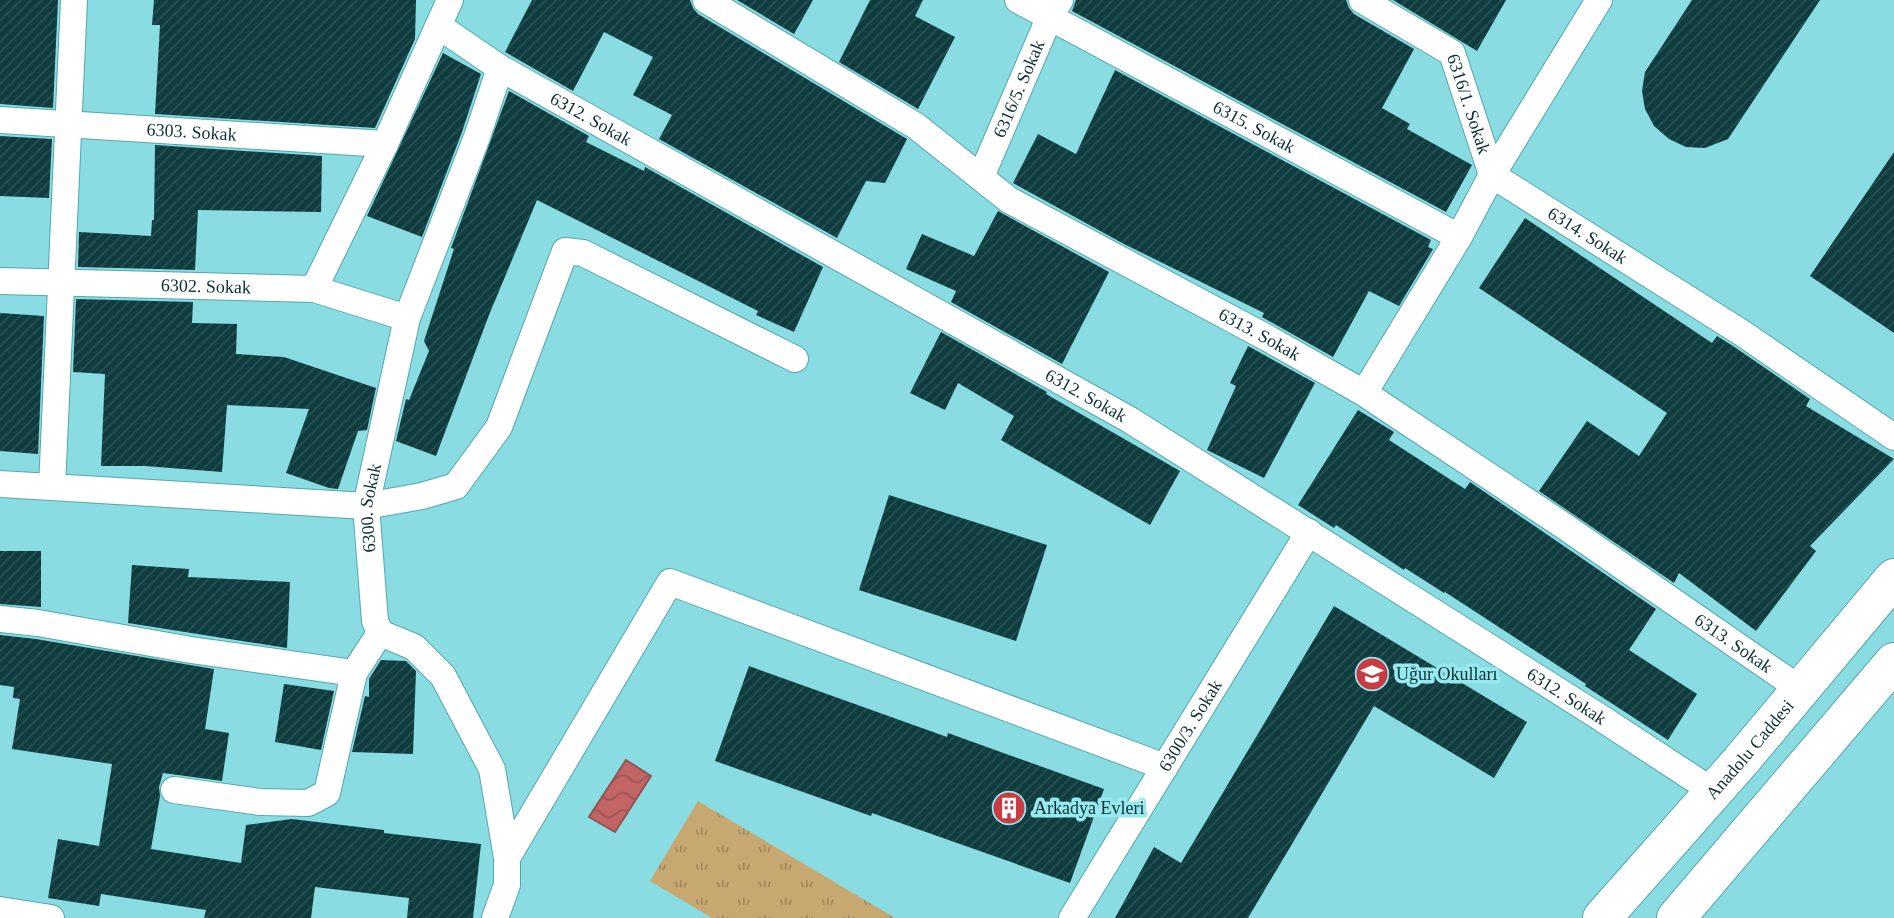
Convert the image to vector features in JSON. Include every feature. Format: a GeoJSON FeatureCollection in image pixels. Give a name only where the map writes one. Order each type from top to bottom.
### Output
{"type":"FeatureCollection","features":[{"type":"Feature","properties":{"kind":"highway","name":"Anadolu Caddesi"},"geometry":{"type":"LineString","coordinates":[[1602,918],[1714,792],[1894,578]]}},
{"type":"Feature","properties":{"kind":"highway"},"geometry":{"type":"LineString","coordinates":[[1676,918],[1894,662]]}},
{"type":"Feature","properties":{"kind":"street"},"geometry":{"type":"LineString","coordinates":[[52,487],[74,0]]}},
{"type":"Feature","properties":{"kind":"street"},"geometry":{"type":"LineString","coordinates":[[314,289],[385,144],[450,0]]}},
{"type":"Feature","properties":{"kind":"street","name":"6313. Sokak"},"geometry":{"type":"LineString","coordinates":[[706,0],[916,126],[1009,200],[1364,393],[1800,688]]}},
{"type":"Feature","properties":{"kind":"street","name":"6315. Sokak"},"geometry":{"type":"LineString","coordinates":[[1018,0],[1055,8],[1459,237]]}},
{"type":"Feature","properties":{"kind":"street","name":"6316/1. Sokak"},"geometry":{"type":"LineString","coordinates":[[1362,0],[1452,53],[1492,175]]}},
{"type":"Feature","properties":{"kind":"street"},"geometry":{"type":"LineString","coordinates":[[1364,393],[1599,0]]}},
{"type":"Feature","properties":{"kind":"street","name":"6316/5. Sokak"},"geometry":{"type":"LineString","coordinates":[[981,177],[1055,8]]}},
{"type":"Feature","properties":{"kind":"street","name":"6312. Sokak"},"geometry":{"type":"LineString","coordinates":[[440,27],[500,68],[1130,421],[1309,532],[1714,792]]}},
{"type":"Feature","properties":{"kind":"street","name":"6300. Sokak"},"geometry":{"type":"LineString","coordinates":[[380,632],[375,621],[366,506],[407,318],[477,138],[500,68]]}},
{"type":"Feature","properties":{"kind":"street","name":"6303. Sokak"},"geometry":{"type":"LineString","coordinates":[[0,120],[385,144]]}},
{"type":"Feature","properties":{"kind":"street","name":"6314. Sokak"},"geometry":{"type":"LineString","coordinates":[[1492,175],[1742,333],[1894,437]]}},
{"type":"Feature","properties":{"kind":"street"},"geometry":{"type":"LineString","coordinates":[[0,484],[366,506],[422,496],[456,486],[499,427],[565,251],[583,253],[795,359]]}},
{"type":"Feature","properties":{"kind":"street","name":"6302. Sokak"},"geometry":{"type":"LineString","coordinates":[[0,281],[314,289],[407,318]]}},
{"type":"Feature","properties":{"kind":"street","name":"6300/3. Sokak"},"geometry":{"type":"LineString","coordinates":[[1072,918],[1309,532]]}},
{"type":"Feature","properties":{"kind":"street"},"geometry":{"type":"LineString","coordinates":[[507,858],[670,582],[1165,767]]}},
{"type":"Feature","properties":{"kind":"street"},"geometry":{"type":"LineString","coordinates":[[0,619],[354,673]]}},
{"type":"Feature","properties":{"kind":"street"},"geometry":{"type":"LineString","coordinates":[[174,790],[260,802],[308,803],[327,793],[354,673],[380,632],[414,647],[443,676],[492,769],[507,858],[507,885],[495,918]]}},
{"type":"Feature","properties":{"kind":"street"},"geometry":{"type":"LineString","coordinates":[[0,910],[51,918]]}},
{"type":"Feature","properties":{"kind":"green space"},"geometry":{"type":"Polygon","coordinates":[[[698,801],[895,918],[712,918],[650,881],[698,801]]]}},
{"type":"Feature","properties":{"kind":"water"},"geometry":{"type":"Polygon","coordinates":[[[626,760],[651,776],[615,832],[589,817],[626,760]]]}},
{"type":"Feature","properties":{"kind":"building"},"geometry":{"type":"Polygon","coordinates":[[[0,0],[58,0],[53,108],[0,104],[0,0]]]}},
{"type":"Feature","properties":{"kind":"building"},"geometry":{"type":"Polygon","coordinates":[[[154,0],[416,0],[415,39],[375,128],[155,114],[160,25],[152,25],[154,0]]]}},
{"type":"Feature","properties":{"kind":"building"},"geometry":{"type":"Polygon","coordinates":[[[532,0],[690,0],[698,14],[907,139],[885,183],[866,181],[837,238],[659,139],[672,115],[633,95],[653,57],[604,32],[573,91],[505,52],[532,0]]]}},
{"type":"Feature","properties":{"kind":"building"},"geometry":{"type":"Polygon","coordinates":[[[737,0],[813,0],[794,34],[737,0]]]}},
{"type":"Feature","properties":{"kind":"building"},"geometry":{"type":"Polygon","coordinates":[[[870,0],[923,0],[915,16],[955,37],[918,109],[839,62],[870,0]]]}},
{"type":"Feature","properties":{"kind":"building"},"geometry":{"type":"Polygon","coordinates":[[[1076,0],[1346,0],[1354,14],[1414,49],[1382,108],[1410,124],[1407,129],[1472,165],[1446,212],[1072,11],[1076,0]]]}},
{"type":"Feature","properties":{"kind":"building"},"geometry":{"type":"Polygon","coordinates":[[[1393,0],[1506,0],[1477,51],[1393,0]]]}},
{"type":"Feature","properties":{"kind":"building"},"geometry":{"type":"Polygon","coordinates":[[[1692,0],[1820,0],[1728,139],[1705,148],[1686,147],[1669,139],[1654,126],[1645,109],[1642,91],[1645,72],[1692,0]]]}},
{"type":"Feature","properties":{"kind":"building"},"geometry":{"type":"Polygon","coordinates":[[[443,53],[481,74],[422,237],[367,216],[443,53]]]}},
{"type":"Feature","properties":{"kind":"building"},"geometry":{"type":"Polygon","coordinates":[[[1115,70],[1431,240],[1428,247],[1433,249],[1399,306],[1369,291],[1333,357],[1262,317],[1264,313],[1124,244],[1013,183],[1038,134],[1076,154],[1115,70]]]}},
{"type":"Feature","properties":{"kind":"building"},"geometry":{"type":"Polygon","coordinates":[[[509,91],[589,136],[586,142],[644,171],[645,167],[823,267],[794,332],[756,315],[758,311],[537,200],[489,315],[436,456],[396,441],[406,399],[409,400],[429,351],[424,341],[454,249],[451,248],[509,91]]]}},
{"type":"Feature","properties":{"kind":"building"},"geometry":{"type":"Polygon","coordinates":[[[0,136],[52,139],[49,198],[0,196],[0,136]]]}},
{"type":"Feature","properties":{"kind":"building"},"geometry":{"type":"Polygon","coordinates":[[[155,145],[322,156],[321,212],[198,210],[195,270],[78,267],[79,232],[151,236],[154,220],[155,145]]]}},
{"type":"Feature","properties":{"kind":"building"},"geometry":{"type":"Polygon","coordinates":[[[1894,152],[1894,333],[1810,276],[1894,152]]]}},
{"type":"Feature","properties":{"kind":"building"},"geometry":{"type":"Polygon","coordinates":[[[998,211],[1109,272],[1062,364],[951,302],[956,291],[906,269],[922,234],[974,256],[998,211]]]}},
{"type":"Feature","properties":{"kind":"building"},"geometry":{"type":"Polygon","coordinates":[[[1525,218],[1712,343],[1717,336],[1733,346],[1810,399],[1806,406],[1894,459],[1810,546],[1816,551],[1756,631],[1679,573],[1674,583],[1539,491],[1587,421],[1639,456],[1667,413],[1479,288],[1525,218]]]}},
{"type":"Feature","properties":{"kind":"building"},"geometry":{"type":"Polygon","coordinates":[[[76,299],[193,302],[192,323],[237,324],[236,354],[284,357],[376,388],[367,430],[358,431],[338,489],[286,473],[309,409],[227,405],[222,472],[145,466],[101,466],[105,374],[73,372],[76,299]]]}},
{"type":"Feature","properties":{"kind":"building"},"geometry":{"type":"Polygon","coordinates":[[[0,313],[44,316],[38,454],[0,451],[0,313]]]}},
{"type":"Feature","properties":{"kind":"building"},"geometry":{"type":"Polygon","coordinates":[[[941,332],[1180,471],[1150,525],[1001,440],[1014,416],[958,383],[945,410],[910,393],[941,332]]]}},
{"type":"Feature","properties":{"kind":"building"},"geometry":{"type":"Polygon","coordinates":[[[1248,346],[1315,383],[1264,478],[1207,450],[1236,386],[1230,383],[1248,346]]]}},
{"type":"Feature","properties":{"kind":"building"},"geometry":{"type":"Polygon","coordinates":[[[1358,410],[1394,432],[1389,440],[1465,489],[1470,482],[1656,609],[1629,650],[1697,694],[1668,740],[1445,592],[1405,568],[1404,570],[1336,525],[1334,528],[1298,505],[1358,410]]]}},
{"type":"Feature","properties":{"kind":"building"},"geometry":{"type":"Polygon","coordinates":[[[889,495],[1047,545],[1016,641],[859,590],[889,495]]]}},
{"type":"Feature","properties":{"kind":"building"},"geometry":{"type":"Polygon","coordinates":[[[0,551],[41,551],[41,607],[0,604],[0,551]]]}},
{"type":"Feature","properties":{"kind":"building"},"geometry":{"type":"Polygon","coordinates":[[[132,565],[189,569],[188,577],[290,582],[287,648],[128,623],[132,565]]]}},
{"type":"Feature","properties":{"kind":"building"},"geometry":{"type":"Polygon","coordinates":[[[1334,606],[1527,722],[1494,778],[1374,706],[1248,918],[1115,918],[1154,847],[1181,863],[1334,606]]]}},
{"type":"Feature","properties":{"kind":"building"},"geometry":{"type":"Polygon","coordinates":[[[0,635],[214,669],[205,729],[229,733],[222,781],[163,773],[151,849],[241,863],[246,825],[292,819],[481,844],[473,918],[407,918],[409,898],[315,887],[311,918],[204,918],[206,910],[101,894],[99,906],[48,898],[58,839],[99,846],[112,764],[12,749],[20,699],[13,698],[14,687],[0,685],[0,635]]]}},
{"type":"Feature","properties":{"kind":"building"},"geometry":{"type":"Polygon","coordinates":[[[381,660],[406,661],[416,671],[413,754],[352,752],[365,696],[369,697],[369,679],[381,660]]]}},
{"type":"Feature","properties":{"kind":"building"},"geometry":{"type":"Polygon","coordinates":[[[749,666],[947,737],[948,733],[1104,789],[1070,883],[715,761],[749,666]]]}},
{"type":"Feature","properties":{"kind":"building"},"geometry":{"type":"Polygon","coordinates":[[[284,684],[334,691],[321,750],[275,742],[284,684]]]}},
{"type":"Feature","properties":{"kind":"place","name":"Uğur Okulları"},"geometry":{"type":"Point","coordinates":[1372,674]}},
{"type":"Feature","properties":{"kind":"place","name":"Arkadya Evleri"},"geometry":{"type":"Point","coordinates":[1009,808]}}]}
